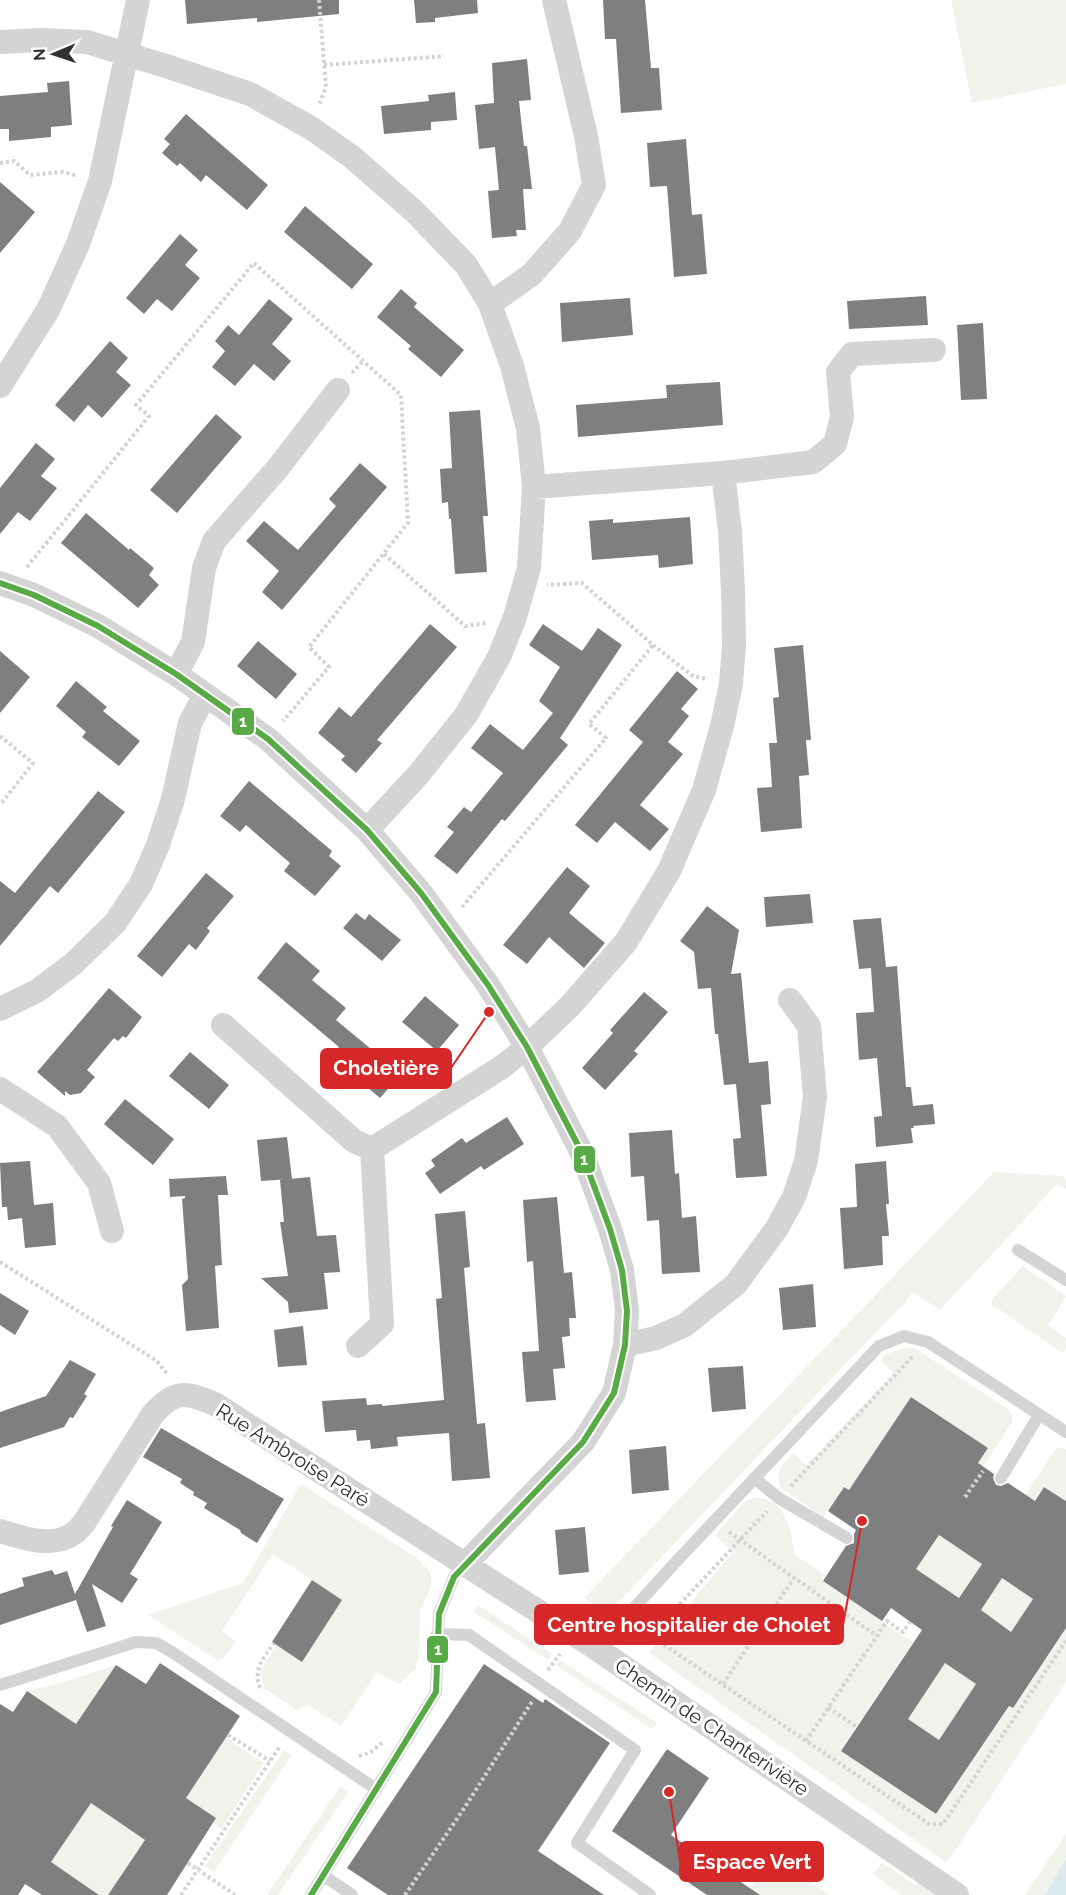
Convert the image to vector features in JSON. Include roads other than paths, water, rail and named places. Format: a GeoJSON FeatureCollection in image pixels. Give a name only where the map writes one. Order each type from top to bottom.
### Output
{"type":"FeatureCollection","features":[{"type":"Feature","properties":{"kind":"street"},"geometry":{"type":"LineString","coordinates":[[0,386],[48,310],[78,244],[100,181],[138,0]]}},
{"type":"Feature","properties":{"kind":"street"},"geometry":{"type":"LineString","coordinates":[[490,304],[532,274],[570,231],[594,185],[586,136],[554,0]]}},
{"type":"Feature","properties":{"kind":"street"},"geometry":{"type":"LineString","coordinates":[[0,42],[41,40],[87,42],[250,94],[311,128],[352,157],[415,212],[466,266],[490,304],[512,366],[528,428],[534,487],[529,568],[500,657],[466,715],[418,776],[367,830]]}},
{"type":"Feature","properties":{"kind":"street"},"geometry":{"type":"LineString","coordinates":[[534,487],[723,473],[813,462],[835,444],[842,417],[838,372],[852,354],[934,350]]}},
{"type":"Feature","properties":{"kind":"street"},"geometry":{"type":"LineString","coordinates":[[177,674],[193,642],[204,568],[214,542],[277,469],[338,390]]}},
{"type":"Feature","properties":{"kind":"street"},"geometry":{"type":"LineString","coordinates":[[372,1149],[502,1066],[527,1047],[570,1006],[626,942],[669,871],[704,790],[731,684],[734,646],[733,590],[730,531],[723,473]]}},
{"type":"Feature","properties":{"kind":"street"},"geometry":{"type":"LineString","coordinates":[[0,583],[34,595],[98,626],[177,674],[268,739],[367,830],[421,892],[488,985],[527,1047],[581,1151],[610,1228],[622,1270],[627,1311],[625,1345],[614,1393],[583,1442],[464,1565]]}},
{"type":"Feature","properties":{"kind":"street"},"geometry":{"type":"LineString","coordinates":[[0,1010],[37,991],[73,964],[115,923],[141,884],[158,845],[173,799],[190,723],[205,695]]}},
{"type":"Feature","properties":{"kind":"street"},"geometry":{"type":"LineString","coordinates":[[625,1345],[656,1338],[685,1325],[736,1284],[777,1228],[794,1197],[806,1161],[815,1097],[809,1026],[790,1000]]}},
{"type":"Feature","properties":{"kind":"street"},"geometry":{"type":"LineString","coordinates":[[223,1025],[354,1141],[372,1149]]}},
{"type":"Feature","properties":{"kind":"street"},"geometry":{"type":"LineString","coordinates":[[0,1089],[57,1126],[99,1183],[112,1231]]}},
{"type":"Feature","properties":{"kind":"street"},"geometry":{"type":"LineString","coordinates":[[358,1346],[382,1324],[372,1149]]}},
{"type":"Feature","properties":{"kind":"street","name":"Rue Ambroise Paré"},"geometry":{"type":"LineString","coordinates":[[0,1531],[38,1541],[57,1540],[74,1534],[84,1523],[153,1414],[166,1400],[183,1395],[198,1397],[215,1404],[464,1565]]}},
{"type":"Feature","properties":{"kind":"street","name":"Chemin de Chanterivière"},"geometry":{"type":"LineString","coordinates":[[464,1565],[597,1649],[957,1895]]}},
{"type":"Feature","properties":{"kind":"lane"},"geometry":{"type":"LineString","coordinates":[[1018,1250],[1066,1280]]}},
{"type":"Feature","properties":{"kind":"lane"},"geometry":{"type":"LineString","coordinates":[[597,1649],[879,1346],[904,1336],[928,1342],[1066,1432]]}},
{"type":"Feature","properties":{"kind":"lane"},"geometry":{"type":"LineString","coordinates":[[1001,1478],[1039,1415]]}},
{"type":"Feature","properties":{"kind":"lane"},"geometry":{"type":"LineString","coordinates":[[754,1478],[780,1499],[847,1538]]}},
{"type":"Feature","properties":{"kind":"lane"},"geometry":{"type":"LineString","coordinates":[[311,1895],[436,1692],[439,1614],[454,1577],[464,1565]]}},
{"type":"Feature","properties":{"kind":"lane"},"geometry":{"type":"LineString","coordinates":[[437,1634],[469,1635],[635,1750],[577,1843],[650,1895]]}},
{"type":"Feature","properties":{"kind":"lane"},"geometry":{"type":"LineString","coordinates":[[0,1685],[136,1642],[156,1643],[376,1789]]}},
{"type":"Feature","properties":{"kind":"lane"},"geometry":{"type":"LineString","coordinates":[[323,1875],[352,1895]]}},
{"type":"Feature","properties":{"kind":"place","name":"Choletière"},"geometry":{"type":"Point","coordinates":[489,1012]}},
{"type":"Feature","properties":{"kind":"place","name":"Centre hospitalier de Cholet"},"geometry":{"type":"Point","coordinates":[862,1521]}},
{"type":"Feature","properties":{"kind":"place","name":"Espace Vert"},"geometry":{"type":"Point","coordinates":[669,1792]}}]}
